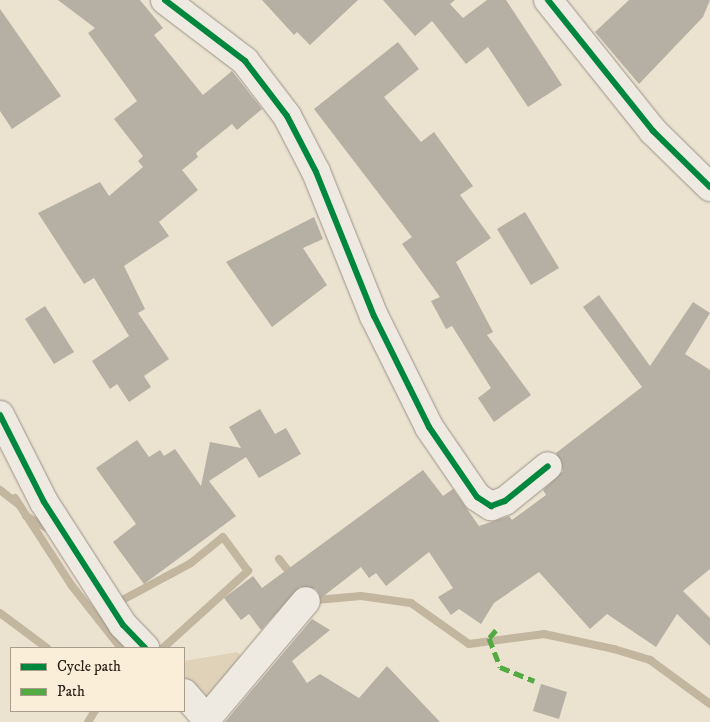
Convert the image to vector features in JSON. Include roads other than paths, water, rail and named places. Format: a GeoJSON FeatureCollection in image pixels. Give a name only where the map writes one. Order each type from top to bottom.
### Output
{"type":"FeatureCollection","features":[{"type":"Feature","properties":{"kind":"street"},"geometry":{"type":"LineString","coordinates":[[165,0],[245,61],[288,116],[408,384],[429,426],[478,497],[490,506],[504,501],[548,466]]}},
{"type":"Feature","properties":{"kind":"street"},"geometry":{"type":"LineString","coordinates":[[548,0],[653,131],[710,187]]}},
{"type":"Feature","properties":{"kind":"street"},"geometry":{"type":"LineString","coordinates":[[0,415],[44,502],[139,643]]}},
{"type":"Feature","properties":{"kind":"street"},"geometry":{"type":"LineString","coordinates":[[185,694],[205,720],[306,602]]}},
{"type":"Feature","properties":{"kind":"waterway"},"geometry":{"type":"LineString","coordinates":[[0,490],[18,504]]}},
{"type":"Feature","properties":{"kind":"waterway"},"geometry":{"type":"LineString","coordinates":[[15,498],[72,586],[120,647]]}},
{"type":"Feature","properties":{"kind":"waterway"},"geometry":{"type":"LineString","coordinates":[[26,516],[47,528]]}},
{"type":"Feature","properties":{"kind":"waterway"},"geometry":{"type":"LineString","coordinates":[[115,604],[191,563],[223,537],[248,571]]}},
{"type":"Feature","properties":{"kind":"waterway"},"geometry":{"type":"LineString","coordinates":[[279,559],[293,577]]}},
{"type":"Feature","properties":{"kind":"waterway"},"geometry":{"type":"LineString","coordinates":[[164,647],[248,571]]}},
{"type":"Feature","properties":{"kind":"waterway"},"geometry":{"type":"LineString","coordinates":[[310,597],[316,600],[361,596],[411,603],[469,644],[544,634],[614,649],[650,660],[710,704]]}},
{"type":"Feature","properties":{"kind":"waterway"},"geometry":{"type":"LineString","coordinates":[[0,613],[46,647]]}},
{"type":"Feature","properties":{"kind":"waterway"},"geometry":{"type":"LineString","coordinates":[[88,722],[94,712]]}}]}
